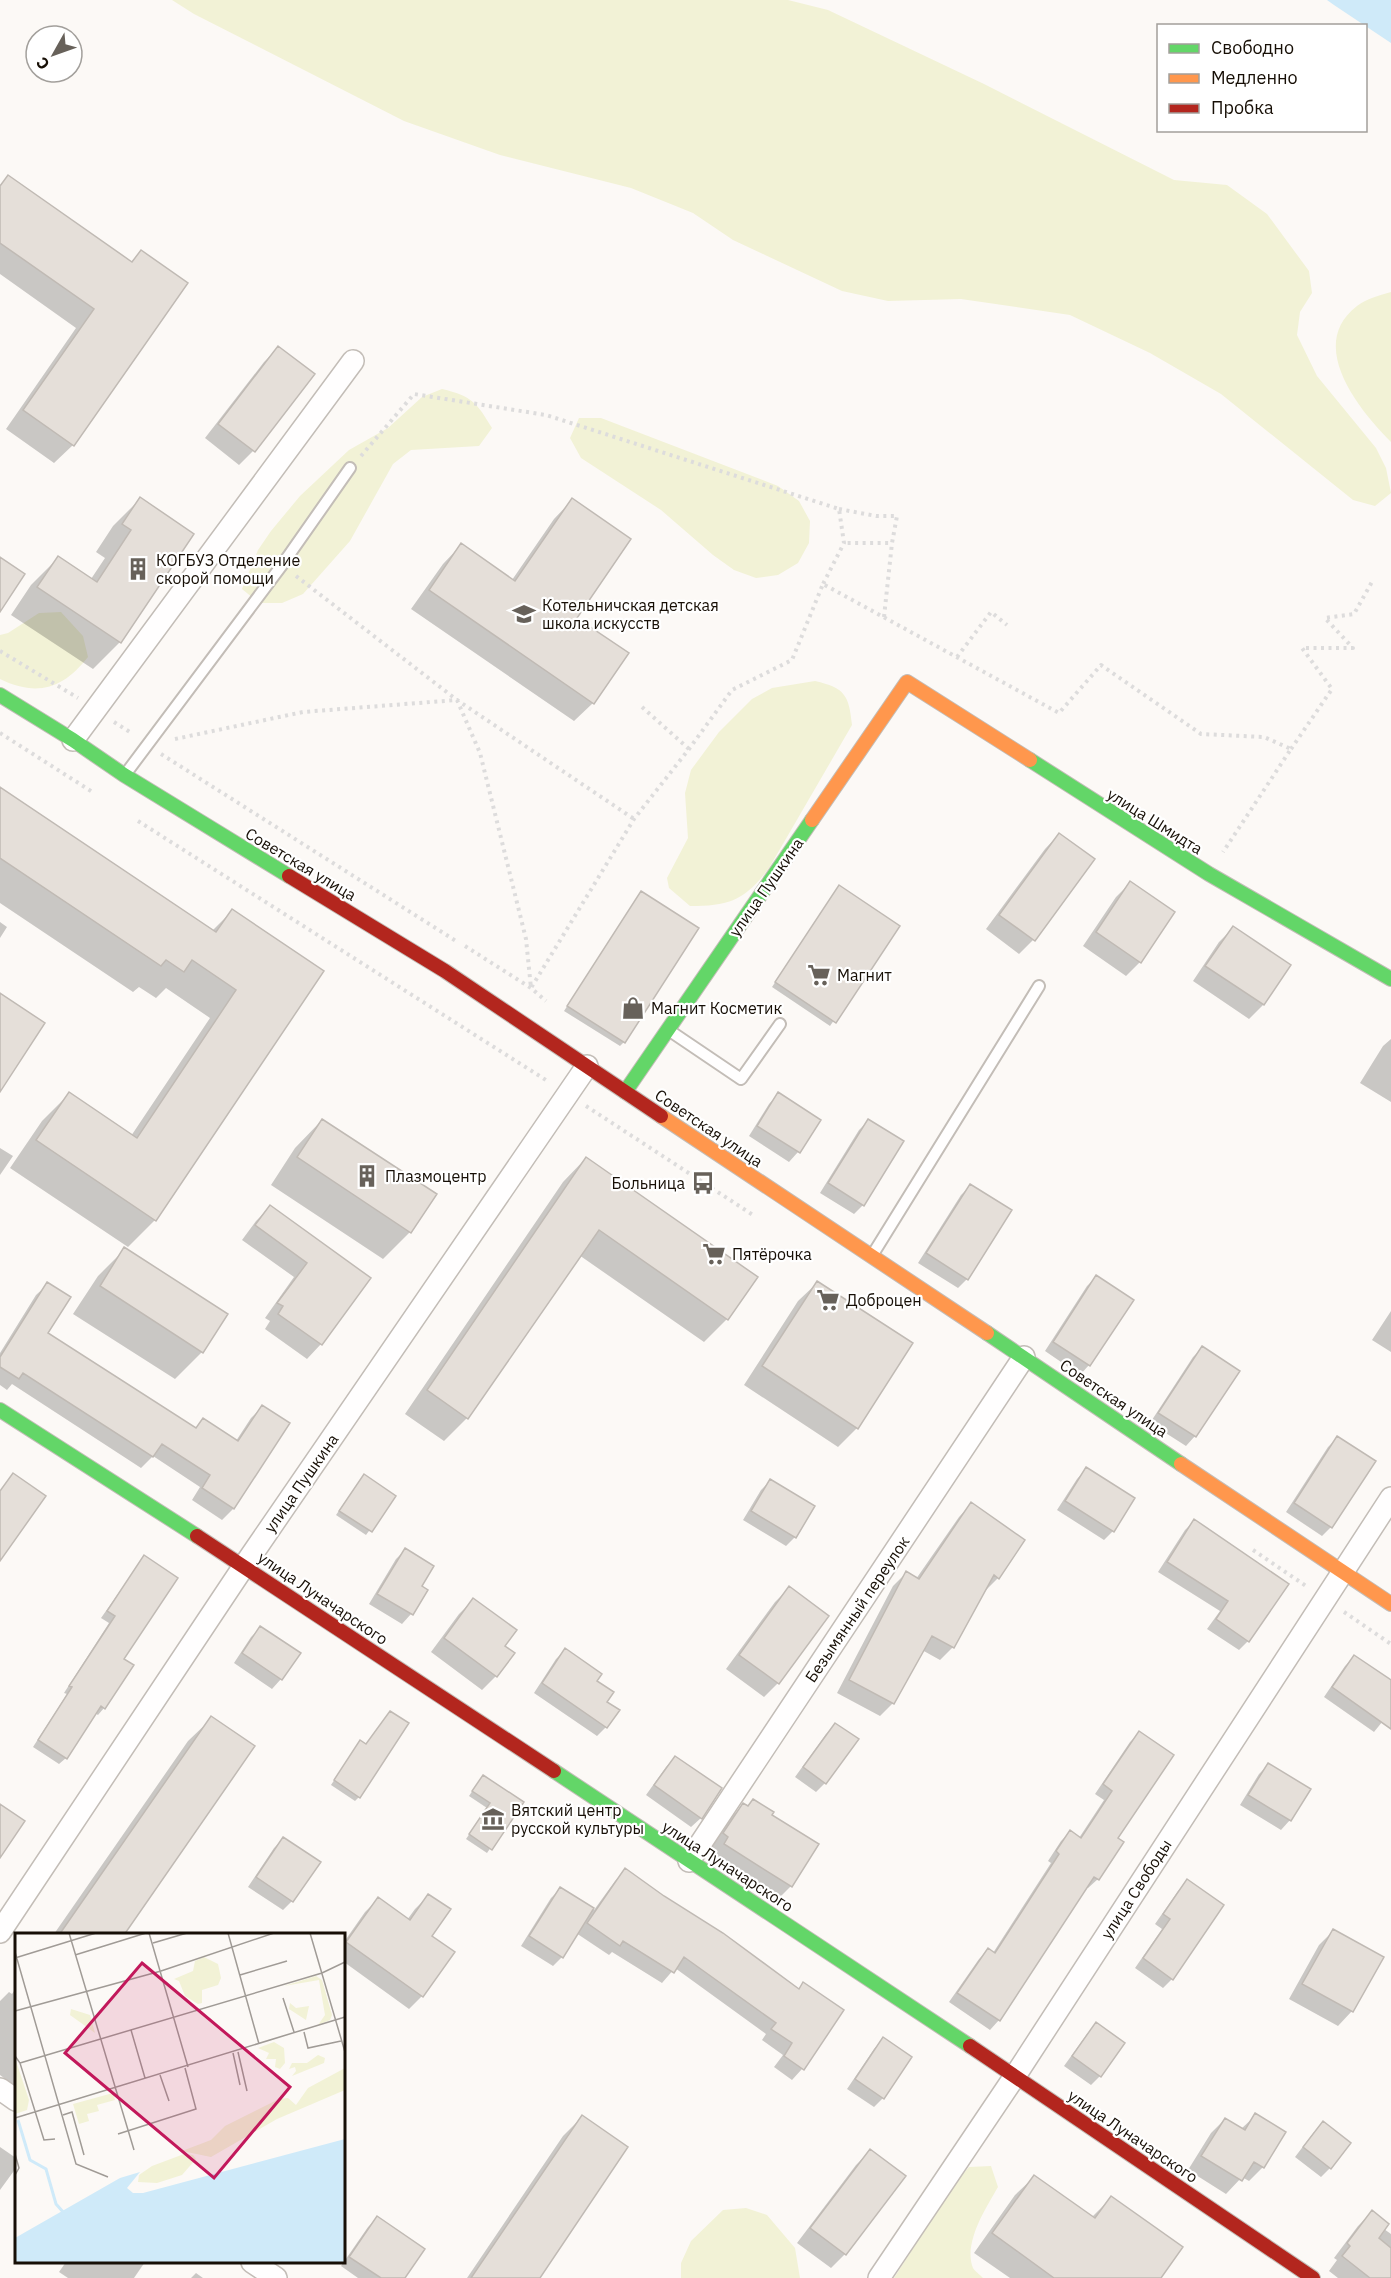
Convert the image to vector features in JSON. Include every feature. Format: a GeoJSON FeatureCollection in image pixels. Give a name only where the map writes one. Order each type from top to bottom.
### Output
{"type":"FeatureCollection","features":[{"type":"Feature","properties":{"kind":"street"},"geometry":{"type":"LineString","coordinates":[[73,740],[352,361]]}},
{"type":"Feature","properties":{"kind":"street","name":"улица Шмидта"},"geometry":{"type":"LineString","coordinates":[[907,682],[1209,874],[1391,979]]}},
{"type":"Feature","properties":{"kind":"street","name":"улица Пушкина"},"geometry":{"type":"LineString","coordinates":[[626,1092],[907,682]]}},
{"type":"Feature","properties":{"kind":"street","name":"Советская улица"},"geometry":{"type":"LineString","coordinates":[[0,695],[124,775],[445,971],[1391,1604]]}},
{"type":"Feature","properties":{"kind":"street","name":"улица Пушкина"},"geometry":{"type":"LineString","coordinates":[[0,1932],[244,1566],[587,1066]]}},
{"type":"Feature","properties":{"kind":"street","name":"Безымянный переулок"},"geometry":{"type":"LineString","coordinates":[[689,1860],[1024,1357]]}},
{"type":"Feature","properties":{"kind":"street","name":"улица Луначарского"},"geometry":{"type":"LineString","coordinates":[[0,1410],[244,1566],[689,1860],[1015,2076],[1313,2278]]}},
{"type":"Feature","properties":{"kind":"street","name":"улица Свободы"},"geometry":{"type":"LineString","coordinates":[[879,2278],[1015,2076],[1391,1498]]}},
{"type":"Feature","properties":{"kind":"street"},"geometry":{"type":"LineString","coordinates":[[0,2089],[15,2099]]}},
{"type":"Feature","properties":{"kind":"street"},"geometry":{"type":"LineString","coordinates":[[254,2263],[276,2278]]}},
{"type":"Feature","properties":{"kind":"lane"},"geometry":{"type":"LineString","coordinates":[[124,775],[282,565],[350,468]]}},
{"type":"Feature","properties":{"kind":"lane"},"geometry":{"type":"LineString","coordinates":[[872,1256],[1039,986]]}},
{"type":"Feature","properties":{"kind":"lane"},"geometry":{"type":"LineString","coordinates":[[668,1029],[741,1079],[780,1024]]}},
{"type":"Feature","properties":{"kind":"path"},"geometry":{"type":"LineString","coordinates":[[350,468],[414,394],[546,415],[839,509],[876,516],[897,516],[884,617]]}},
{"type":"Feature","properties":{"kind":"path"},"geometry":{"type":"LineString","coordinates":[[823,584],[844,543],[839,509]]}},
{"type":"Feature","properties":{"kind":"path"},"geometry":{"type":"LineString","coordinates":[[844,543],[892,543]]}},
{"type":"Feature","properties":{"kind":"path"},"geometry":{"type":"LineString","coordinates":[[282,565],[457,700],[634,819],[531,988],[526,939],[480,753],[457,700]]}},
{"type":"Feature","properties":{"kind":"path"},"geometry":{"type":"LineString","coordinates":[[1290,749],[1332,689],[1302,648],[1353,648],[1325,618],[1354,614],[1373,579]]}},
{"type":"Feature","properties":{"kind":"path"},"geometry":{"type":"LineString","coordinates":[[957,657],[991,612],[1007,625]]}},
{"type":"Feature","properties":{"kind":"path"},"geometry":{"type":"LineString","coordinates":[[148,745],[303,712],[457,700]]}},
{"type":"Feature","properties":{"kind":"path"},"geometry":{"type":"LineString","coordinates":[[642,707],[689,749]]}},
{"type":"Feature","properties":{"kind":"path"},"geometry":{"type":"LineString","coordinates":[[0,733],[101,797]]}},
{"type":"Feature","properties":{"kind":"path"},"geometry":{"type":"LineString","coordinates":[[131,816],[758,1219]]}},
{"type":"Feature","properties":{"kind":"path"},"geometry":{"type":"LineString","coordinates":[[1245,1545],[1391,1644]]}},
{"type":"Feature","properties":{"kind":"green space"},"geometry":{"type":"Polygon","coordinates":[[[172,0],[788,0],[828,10],[984,84],[1174,180],[1227,185],[1267,214],[1309,271],[1312,293],[1300,312],[1297,335],[1317,376],[1376,448],[1386,468],[1391,493],[1375,506],[1353,500],[1221,394],[1150,353],[1070,315],[961,299],[888,301],[842,291],[733,240],[693,213],[631,188],[500,155],[404,121],[194,14],[172,0]]]}},
{"type":"Feature","properties":{"kind":"green space"},"geometry":{"type":"Polygon","coordinates":[[[1391,292],[1391,442],[1365,413],[1343,377],[1337,358],[1336,339],[1343,322],[1357,306],[1369,299],[1391,292]]]}},
{"type":"Feature","properties":{"kind":"green space"},"geometry":{"type":"Polygon","coordinates":[[[442,389],[473,402],[487,419],[492,428],[479,446],[411,450],[393,464],[350,541],[303,594],[282,603],[259,603],[242,589],[258,550],[300,496],[349,450],[388,428],[422,397],[442,389]]]}},
{"type":"Feature","properties":{"kind":"green space"},"geometry":{"type":"Polygon","coordinates":[[[579,418],[601,418],[778,486],[799,501],[810,521],[809,543],[798,563],[778,575],[756,578],[734,570],[661,510],[581,458],[570,438],[579,418]]]}},
{"type":"Feature","properties":{"kind":"green space"},"geometry":{"type":"Polygon","coordinates":[[[61,612],[83,636],[88,657],[79,668],[59,683],[48,687],[26,688],[0,679],[0,635],[8,633],[39,613],[61,612]]]}},
{"type":"Feature","properties":{"kind":"green space"},"geometry":{"type":"Polygon","coordinates":[[[815,681],[833,687],[844,694],[849,706],[852,725],[769,868],[760,879],[736,899],[716,905],[690,906],[669,888],[667,878],[688,838],[685,793],[691,770],[719,732],[752,699],[772,688],[815,681]]]}},
{"type":"Feature","properties":{"kind":"green space"},"geometry":{"type":"Polygon","coordinates":[[[991,2166],[998,2187],[977,2226],[971,2248],[973,2268],[983,2278],[894,2278],[954,2184],[969,2167],[991,2166]]]}},
{"type":"Feature","properties":{"kind":"green space"},"geometry":{"type":"Polygon","coordinates":[[[746,2208],[767,2215],[795,2248],[800,2278],[681,2278],[681,2263],[691,2241],[723,2210],[746,2208]]]}},
{"type":"Feature","properties":{"kind":"water"},"geometry":{"type":"Polygon","coordinates":[[[1327,0],[1391,0],[1391,43],[1367,27],[1367,24],[1362,24],[1327,0]]]}},
{"type":"Feature","properties":{"kind":"building"},"geometry":{"type":"Polygon","coordinates":[[[8,175],[132,262],[141,250],[188,283],[74,446],[23,410],[94,309],[0,243],[0,186],[8,175]]]}},
{"type":"Feature","properties":{"kind":"building"},"geometry":{"type":"Polygon","coordinates":[[[278,346],[315,374],[255,452],[218,424],[278,346]]]}},
{"type":"Feature","properties":{"kind":"building","name":"КОГБУЗ Отделение скорой помощи"},"geometry":{"type":"Polygon","coordinates":[[[140,497],[194,534],[121,643],[37,587],[58,556],[97,582],[131,530],[122,524],[140,497]]]}},
{"type":"Feature","properties":{"kind":"building"},"geometry":{"type":"Polygon","coordinates":[[[572,498],[631,539],[577,618],[629,653],[594,704],[429,590],[461,543],[515,581],[572,498]]]}},
{"type":"Feature","properties":{"kind":"building"},"geometry":{"type":"Polygon","coordinates":[[[0,557],[25,574],[0,612],[0,557]]]}},
{"type":"Feature","properties":{"kind":"building"},"geometry":{"type":"Polygon","coordinates":[[[0,787],[216,932],[232,909],[324,971],[156,1221],[36,1140],[69,1092],[137,1138],[236,990],[192,960],[184,972],[166,960],[161,966],[0,858],[0,787]]]}},
{"type":"Feature","properties":{"kind":"building"},"geometry":{"type":"Polygon","coordinates":[[[1059,833],[1095,859],[1035,941],[999,915],[1059,833]]]}},
{"type":"Feature","properties":{"kind":"building"},"geometry":{"type":"Polygon","coordinates":[[[1130,881],[1175,912],[1141,963],[1096,932],[1130,881]]]}},
{"type":"Feature","properties":{"kind":"building"},"geometry":{"type":"Polygon","coordinates":[[[839,885],[900,926],[836,1023],[775,982],[839,885]]]}},
{"type":"Feature","properties":{"kind":"building"},"geometry":{"type":"Polygon","coordinates":[[[641,891],[699,928],[625,1043],[567,1006],[641,891]]]}},
{"type":"Feature","properties":{"kind":"building"},"geometry":{"type":"Polygon","coordinates":[[[1233,926],[1291,965],[1264,1005],[1205,966],[1233,926]]]}},
{"type":"Feature","properties":{"kind":"building"},"geometry":{"type":"Polygon","coordinates":[[[0,993],[45,1023],[0,1092],[0,993]]]}},
{"type":"Feature","properties":{"kind":"building"},"geometry":{"type":"Polygon","coordinates":[[[778,1092],[821,1120],[800,1153],[757,1126],[778,1092]]]}},
{"type":"Feature","properties":{"kind":"building","name":"Плазмоцентр"},"geometry":{"type":"Polygon","coordinates":[[[322,1119],[437,1194],[411,1233],[297,1157],[322,1119]]]}},
{"type":"Feature","properties":{"kind":"building"},"geometry":{"type":"Polygon","coordinates":[[[868,1119],[904,1141],[864,1206],[828,1183],[868,1119]]]}},
{"type":"Feature","properties":{"kind":"building"},"geometry":{"type":"Polygon","coordinates":[[[586,1157],[758,1277],[728,1320],[599,1230],[468,1419],[427,1390],[586,1157]]]}},
{"type":"Feature","properties":{"kind":"building"},"geometry":{"type":"Polygon","coordinates":[[[970,1184],[1012,1210],[968,1280],[926,1253],[970,1184]]]}},
{"type":"Feature","properties":{"kind":"building"},"geometry":{"type":"Polygon","coordinates":[[[270,1205],[371,1278],[322,1345],[278,1314],[283,1306],[277,1303],[307,1263],[255,1225],[270,1205]]]}},
{"type":"Feature","properties":{"kind":"building"},"geometry":{"type":"Polygon","coordinates":[[[124,1247],[228,1314],[203,1353],[100,1286],[124,1247]]]}},
{"type":"Feature","properties":{"kind":"building"},"geometry":{"type":"Polygon","coordinates":[[[1096,1275],[1134,1300],[1090,1366],[1053,1342],[1096,1275]]]}},
{"type":"Feature","properties":{"kind":"building"},"geometry":{"type":"Polygon","coordinates":[[[817,1281],[913,1343],[858,1429],[762,1366],[817,1281]]]}},
{"type":"Feature","properties":{"kind":"building"},"geometry":{"type":"Polygon","coordinates":[[[47,1282],[71,1297],[48,1333],[196,1428],[203,1418],[238,1441],[262,1405],[290,1423],[234,1509],[202,1488],[210,1475],[162,1444],[153,1457],[23,1373],[19,1379],[0,1367],[0,1357],[47,1282]]]}},
{"type":"Feature","properties":{"kind":"building"},"geometry":{"type":"Polygon","coordinates":[[[1202,1346],[1240,1371],[1196,1437],[1158,1413],[1202,1346]]]}},
{"type":"Feature","properties":{"kind":"building"},"geometry":{"type":"Polygon","coordinates":[[[1337,1436],[1376,1461],[1332,1528],[1294,1503],[1337,1436]]]}},
{"type":"Feature","properties":{"kind":"building"},"geometry":{"type":"Polygon","coordinates":[[[1086,1467],[1135,1498],[1114,1532],[1065,1501],[1086,1467]]]}},
{"type":"Feature","properties":{"kind":"building"},"geometry":{"type":"Polygon","coordinates":[[[13,1473],[46,1496],[0,1561],[0,1491],[13,1473]]]}},
{"type":"Feature","properties":{"kind":"building"},"geometry":{"type":"Polygon","coordinates":[[[364,1474],[396,1496],[372,1532],[339,1511],[364,1474]]]}},
{"type":"Feature","properties":{"kind":"building"},"geometry":{"type":"Polygon","coordinates":[[[770,1479],[815,1506],[796,1538],[751,1511],[770,1479]]]}},
{"type":"Feature","properties":{"kind":"building"},"geometry":{"type":"Polygon","coordinates":[[[971,1502],[1025,1540],[999,1579],[994,1575],[954,1648],[932,1636],[894,1704],[849,1680],[906,1571],[919,1579],[971,1502]]]}},
{"type":"Feature","properties":{"kind":"building"},"geometry":{"type":"Polygon","coordinates":[[[1194,1519],[1289,1584],[1249,1642],[1216,1619],[1228,1601],[1167,1562],[1194,1519]]]}},
{"type":"Feature","properties":{"kind":"building"},"geometry":{"type":"Polygon","coordinates":[[[405,1548],[434,1566],[422,1586],[428,1590],[413,1615],[377,1594],[405,1548]]]}},
{"type":"Feature","properties":{"kind":"building"},"geometry":{"type":"Polygon","coordinates":[[[144,1555],[178,1578],[124,1659],[134,1665],[105,1709],[101,1706],[67,1759],[38,1740],[72,1687],[69,1686],[115,1616],[107,1611],[144,1555]]]}},
{"type":"Feature","properties":{"kind":"building"},"geometry":{"type":"Polygon","coordinates":[[[789,1586],[829,1616],[779,1684],[739,1655],[789,1586]]]}},
{"type":"Feature","properties":{"kind":"building"},"geometry":{"type":"Polygon","coordinates":[[[473,1598],[517,1630],[505,1646],[515,1653],[497,1677],[444,1638],[473,1598]]]}},
{"type":"Feature","properties":{"kind":"building"},"geometry":{"type":"Polygon","coordinates":[[[260,1626],[301,1653],[282,1680],[242,1653],[260,1626]]]}},
{"type":"Feature","properties":{"kind":"building"},"geometry":{"type":"Polygon","coordinates":[[[565,1648],[602,1674],[597,1681],[614,1692],[607,1702],[620,1710],[607,1728],[542,1683],[565,1648]]]}},
{"type":"Feature","properties":{"kind":"building"},"geometry":{"type":"Polygon","coordinates":[[[1354,1655],[1391,1680],[1391,1729],[1332,1687],[1354,1655]]]}},
{"type":"Feature","properties":{"kind":"building"},"geometry":{"type":"Polygon","coordinates":[[[390,1711],[409,1723],[360,1798],[334,1780],[360,1740],[366,1744],[390,1711]]]}},
{"type":"Feature","properties":{"kind":"building"},"geometry":{"type":"Polygon","coordinates":[[[211,1716],[255,1746],[125,1933],[60,1933],[211,1716]]]}},
{"type":"Feature","properties":{"kind":"building"},"geometry":{"type":"Polygon","coordinates":[[[835,1723],[859,1739],[826,1784],[803,1767],[835,1723]]]}},
{"type":"Feature","properties":{"kind":"building"},"geometry":{"type":"Polygon","coordinates":[[[1139,1731],[1174,1755],[1118,1838],[1124,1842],[1099,1880],[1094,1877],[1000,2021],[957,1993],[988,1948],[995,1953],[1059,1854],[1056,1851],[1070,1830],[1081,1838],[1112,1791],[1103,1784],[1139,1731]]]}},
{"type":"Feature","properties":{"kind":"building"},"geometry":{"type":"Polygon","coordinates":[[[675,1756],[722,1788],[702,1819],[654,1785],[675,1756]]]}},
{"type":"Feature","properties":{"kind":"building"},"geometry":{"type":"Polygon","coordinates":[[[1268,1763],[1311,1789],[1291,1821],[1248,1795],[1268,1763]]]}},
{"type":"Feature","properties":{"kind":"building"},"geometry":{"type":"Polygon","coordinates":[[[483,1775],[524,1802],[492,1850],[469,1834],[490,1803],[472,1791],[483,1775]]]}},
{"type":"Feature","properties":{"kind":"building"},"geometry":{"type":"Polygon","coordinates":[[[753,1799],[774,1812],[772,1815],[819,1844],[792,1887],[724,1844],[728,1837],[723,1833],[743,1803],[748,1806],[753,1799]]]}},
{"type":"Feature","properties":{"kind":"building"},"geometry":{"type":"Polygon","coordinates":[[[0,1804],[25,1821],[0,1858],[0,1804]]]}},
{"type":"Feature","properties":{"kind":"building"},"geometry":{"type":"Polygon","coordinates":[[[283,1837],[321,1862],[293,1902],[256,1877],[283,1837]]]}},
{"type":"Feature","properties":{"kind":"building"},"geometry":{"type":"Polygon","coordinates":[[[625,1868],[723,1933],[799,1989],[803,1982],[844,2010],[804,2070],[784,2056],[792,2043],[771,2029],[776,2023],[684,1957],[674,1973],[623,1941],[620,1946],[587,1923],[625,1868]]]}},
{"type":"Feature","properties":{"kind":"building"},"geometry":{"type":"Polygon","coordinates":[[[1187,1879],[1224,1905],[1173,1980],[1143,1958],[1170,1919],[1163,1914],[1187,1879]]]}},
{"type":"Feature","properties":{"kind":"building"},"geometry":{"type":"Polygon","coordinates":[[[560,1887],[594,1908],[563,1958],[529,1936],[560,1887]]]}},
{"type":"Feature","properties":{"kind":"building"},"geometry":{"type":"Polygon","coordinates":[[[428,1894],[451,1909],[432,1936],[455,1952],[423,1997],[346,1942],[378,1897],[410,1920],[428,1894]]]}},
{"type":"Feature","properties":{"kind":"building"},"geometry":{"type":"Polygon","coordinates":[[[1333,1929],[1384,1957],[1353,2012],[1302,1984],[1333,1929]]]}},
{"type":"Feature","properties":{"kind":"building"},"geometry":{"type":"Polygon","coordinates":[[[1096,2022],[1125,2043],[1101,2077],[1072,2056],[1096,2022]]]}},
{"type":"Feature","properties":{"kind":"building"},"geometry":{"type":"Polygon","coordinates":[[[883,2037],[912,2057],[884,2099],[855,2079],[883,2037]]]}},
{"type":"Feature","properties":{"kind":"building"},"geometry":{"type":"Polygon","coordinates":[[[1255,2113],[1286,2132],[1264,2168],[1254,2162],[1242,2181],[1201,2156],[1225,2118],[1245,2130],[1255,2113]]]}},
{"type":"Feature","properties":{"kind":"building"},"geometry":{"type":"Polygon","coordinates":[[[582,2115],[628,2147],[540,2278],[471,2278],[582,2115]]]}},
{"type":"Feature","properties":{"kind":"building"},"geometry":{"type":"Polygon","coordinates":[[[1323,2121],[1351,2143],[1331,2169],[1303,2147],[1323,2121]]]}},
{"type":"Feature","properties":{"kind":"building"},"geometry":{"type":"Polygon","coordinates":[[[870,2149],[906,2176],[846,2255],[810,2228],[870,2149]]]}},
{"type":"Feature","properties":{"kind":"building"},"geometry":{"type":"Polygon","coordinates":[[[1034,2175],[1095,2218],[1111,2196],[1183,2247],[1161,2278],[1054,2278],[992,2233],[1034,2175]]]}},
{"type":"Feature","properties":{"kind":"building"},"geometry":{"type":"Polygon","coordinates":[[[1372,2210],[1389,2224],[1379,2238],[1391,2248],[1391,2278],[1370,2278],[1342,2256],[1350,2246],[1347,2243],[1372,2210]]]}},
{"type":"Feature","properties":{"kind":"building"},"geometry":{"type":"Polygon","coordinates":[[[377,2216],[425,2249],[405,2278],[381,2278],[349,2257],[377,2216]]]}},
{"type":"Feature","properties":{"kind":"traffic: fast"},"geometry":{"type":"LineString","coordinates":[[0,695],[124,775],[289,876]]}},
{"type":"Feature","properties":{"kind":"traffic: fast"},"geometry":{"type":"LineString","coordinates":[[1030,760],[1209,874],[1391,979]]}},
{"type":"Feature","properties":{"kind":"traffic: fast"},"geometry":{"type":"LineString","coordinates":[[625,1092],[812,820]]}},
{"type":"Feature","properties":{"kind":"traffic: fast"},"geometry":{"type":"LineString","coordinates":[[987,1333],[1181,1464]]}},
{"type":"Feature","properties":{"kind":"traffic: fast"},"geometry":{"type":"LineString","coordinates":[[0,1410],[197,1536]]}},
{"type":"Feature","properties":{"kind":"traffic: fast"},"geometry":{"type":"LineString","coordinates":[[554,1771],[970,2046]]}},
{"type":"Feature","properties":{"kind":"traffic: slow"},"geometry":{"type":"LineString","coordinates":[[812,820],[907,682],[1030,760]]}},
{"type":"Feature","properties":{"kind":"traffic: slow"},"geometry":{"type":"LineString","coordinates":[[661,1116],[987,1333]]}},
{"type":"Feature","properties":{"kind":"traffic: slow"},"geometry":{"type":"LineString","coordinates":[[1181,1464],[1391,1604]]}},
{"type":"Feature","properties":{"kind":"traffic: jam"},"geometry":{"type":"LineString","coordinates":[[289,876],[445,971],[661,1116]]}},
{"type":"Feature","properties":{"kind":"traffic: jam"},"geometry":{"type":"LineString","coordinates":[[197,1536],[554,1771]]}},
{"type":"Feature","properties":{"kind":"traffic: jam"},"geometry":{"type":"LineString","coordinates":[[970,2046],[1313,2278]]}},
{"type":"Feature","properties":{"kind":"place","name":"КОГБУЗ Отделение скорой помощи"},"geometry":{"type":"Point","coordinates":[138,569]}},
{"type":"Feature","properties":{"kind":"place","name":"Котельничская детская школа искусств"},"geometry":{"type":"Point","coordinates":[524,614]}},
{"type":"Feature","properties":{"kind":"place","name":"Магнит"},"geometry":{"type":"Point","coordinates":[819,975]}},
{"type":"Feature","properties":{"kind":"place","name":"Магнит Косметик"},"geometry":{"type":"Point","coordinates":[633,1008]}},
{"type":"Feature","properties":{"kind":"place","name":"Плазмоцентр"},"geometry":{"type":"Point","coordinates":[367,1176]}},
{"type":"Feature","properties":{"kind":"place","name":"Больница"},"geometry":{"type":"Point","coordinates":[703,1183]}},
{"type":"Feature","properties":{"kind":"place","name":"Пятёрочка"},"geometry":{"type":"Point","coordinates":[714,1254]}},
{"type":"Feature","properties":{"kind":"place","name":"Доброцен"},"geometry":{"type":"Point","coordinates":[828,1300]}},
{"type":"Feature","properties":{"kind":"place","name":"Вятский центр русской культуры"},"geometry":{"type":"Point","coordinates":[493,1819]}}]}
